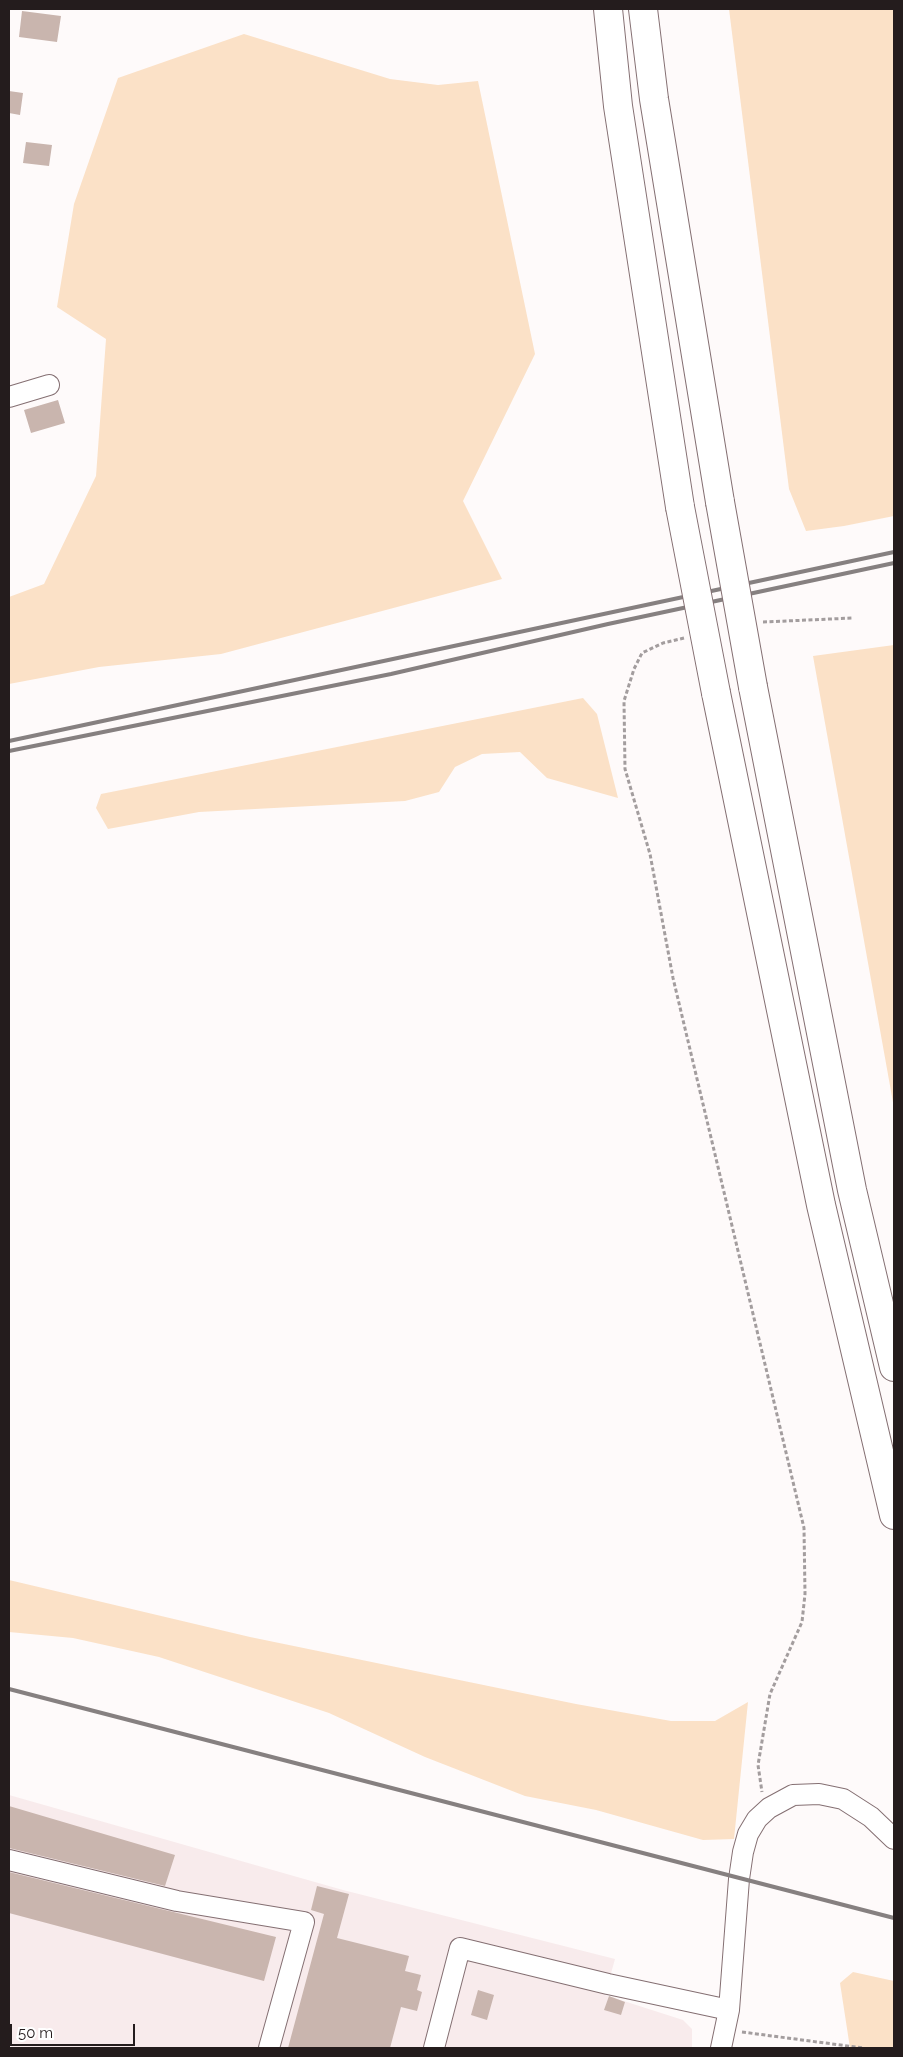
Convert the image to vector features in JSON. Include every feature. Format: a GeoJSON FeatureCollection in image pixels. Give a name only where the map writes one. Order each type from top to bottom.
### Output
{"type":"FeatureCollection","features":[{"type":"Feature","properties":{"kind":"highway"},"geometry":{"type":"LineString","coordinates":[[608,9],[618,106],[680,507],[716,693],[821,1205],[894,1516]]}},
{"type":"Feature","properties":{"kind":"highway"},"geometry":{"type":"LineString","coordinates":[[643,9],[654,99],[720,502],[753,687],[850,1180],[894,1367]]}},
{"type":"Feature","properties":{"kind":"street"},"geometry":{"type":"LineString","coordinates":[[9,397],[49,385]]}},
{"type":"Feature","properties":{"kind":"street"},"geometry":{"type":"LineString","coordinates":[[724,2040],[729,2010],[738,1878],[748,1834],[758,1819],[769,1808],[793,1795],[819,1794],[843,1799],[871,1818],[894,1839]]}},
{"type":"Feature","properties":{"kind":"street"},"geometry":{"type":"LineString","coordinates":[[9,1860],[177,1901],[304,1922],[270,2048]]}},
{"type":"Feature","properties":{"kind":"street"},"geometry":{"type":"LineString","coordinates":[[434,2048],[460,1948],[608,1984],[729,2010]]}},
{"type":"Feature","properties":{"kind":"path"},"geometry":{"type":"LineString","coordinates":[[759,622],[853,618]]}},
{"type":"Feature","properties":{"kind":"path"},"geometry":{"type":"LineString","coordinates":[[692,637],[663,643],[642,653],[634,669],[624,700],[625,770],[650,854],[674,978],[804,1528],[805,1594],[802,1622],[770,1694],[758,1765],[760,1786],[769,1808]]}},
{"type":"Feature","properties":{"kind":"path"},"geometry":{"type":"LineString","coordinates":[[724,2040],[863,2048]]}},
{"type":"Feature","properties":{"kind":"shaded area"},"geometry":{"type":"Polygon","coordinates":[[[729,9],[894,9],[894,516],[806,531],[789,489],[729,9]]]}},
{"type":"Feature","properties":{"kind":"shaded area"},"geometry":{"type":"Polygon","coordinates":[[[244,34],[390,79],[438,85],[478,81],[535,354],[463,501],[502,579],[221,654],[99,667],[9,684],[9,597],[44,584],[96,476],[106,339],[57,307],[74,204],[118,78],[244,34]]]}},
{"type":"Feature","properties":{"kind":"shaded area"},"geometry":{"type":"Polygon","coordinates":[[[894,645],[894,1108],[813,656],[894,645]]]}},
{"type":"Feature","properties":{"kind":"shaded area"},"geometry":{"type":"Polygon","coordinates":[[[583,698],[597,714],[618,798],[547,778],[520,752],[482,754],[455,767],[439,792],[405,801],[199,812],[108,829],[96,808],[101,794],[583,698]]]}},
{"type":"Feature","properties":{"kind":"shaded area"},"geometry":{"type":"Polygon","coordinates":[[[9,1580],[250,1637],[576,1704],[671,1721],[715,1721],[748,1702],[734,1839],[703,1840],[596,1810],[525,1796],[425,1757],[329,1713],[159,1657],[73,1638],[9,1632],[9,1580]]]}},
{"type":"Feature","properties":{"kind":"shaded area"},"geometry":{"type":"Polygon","coordinates":[[[9,1795],[343,1890],[615,1959],[605,1995],[683,2020],[692,2029],[692,2047],[9,2048],[9,1795]]]}},
{"type":"Feature","properties":{"kind":"shaded area"},"geometry":{"type":"Polygon","coordinates":[[[853,1972],[894,1981],[894,2048],[850,2048],[840,1983],[853,1972]]]}},
{"type":"Feature","properties":{"kind":"building"},"geometry":{"type":"Polygon","coordinates":[[[22,11],[61,16],[57,42],[19,37],[22,11]]]}},
{"type":"Feature","properties":{"kind":"building"},"geometry":{"type":"Polygon","coordinates":[[[9,91],[23,93],[20,115],[9,113],[9,91]]]}},
{"type":"Feature","properties":{"kind":"building"},"geometry":{"type":"Polygon","coordinates":[[[26,142],[52,145],[49,166],[23,163],[26,142]]]}},
{"type":"Feature","properties":{"kind":"building"},"geometry":{"type":"Polygon","coordinates":[[[58,400],[65,423],[31,433],[24,410],[58,400]]]}},
{"type":"Feature","properties":{"kind":"building"},"geometry":{"type":"Polygon","coordinates":[[[9,1806],[175,1855],[165,1886],[9,1848],[9,1806]]]}},
{"type":"Feature","properties":{"kind":"building"},"geometry":{"type":"Polygon","coordinates":[[[9,1872],[276,1937],[264,1981],[9,1913],[9,1872]]]}},
{"type":"Feature","properties":{"kind":"building"},"geometry":{"type":"Polygon","coordinates":[[[317,1886],[349,1894],[337,1938],[409,1956],[405,1971],[421,1975],[417,1990],[422,1992],[417,2011],[401,2007],[390,2048],[288,2048],[324,1914],[311,1910],[317,1886]]]}},
{"type":"Feature","properties":{"kind":"building"},"geometry":{"type":"Polygon","coordinates":[[[478,1990],[494,1995],[487,2020],[471,2015],[478,1990]]]}},
{"type":"Feature","properties":{"kind":"building"},"geometry":{"type":"Polygon","coordinates":[[[609,1996],[625,2002],[621,2015],[604,2010],[609,1996]]]}},
{"type":"Feature","properties":{"kind":"railway"},"geometry":{"type":"LineString","coordinates":[[9,741],[894,552]]}},
{"type":"Feature","properties":{"kind":"railway"},"geometry":{"type":"LineString","coordinates":[[9,751],[391,674],[608,624],[894,563]]}},
{"type":"Feature","properties":{"kind":"railway"},"geometry":{"type":"LineString","coordinates":[[9,1689],[894,1918]]}}]}
